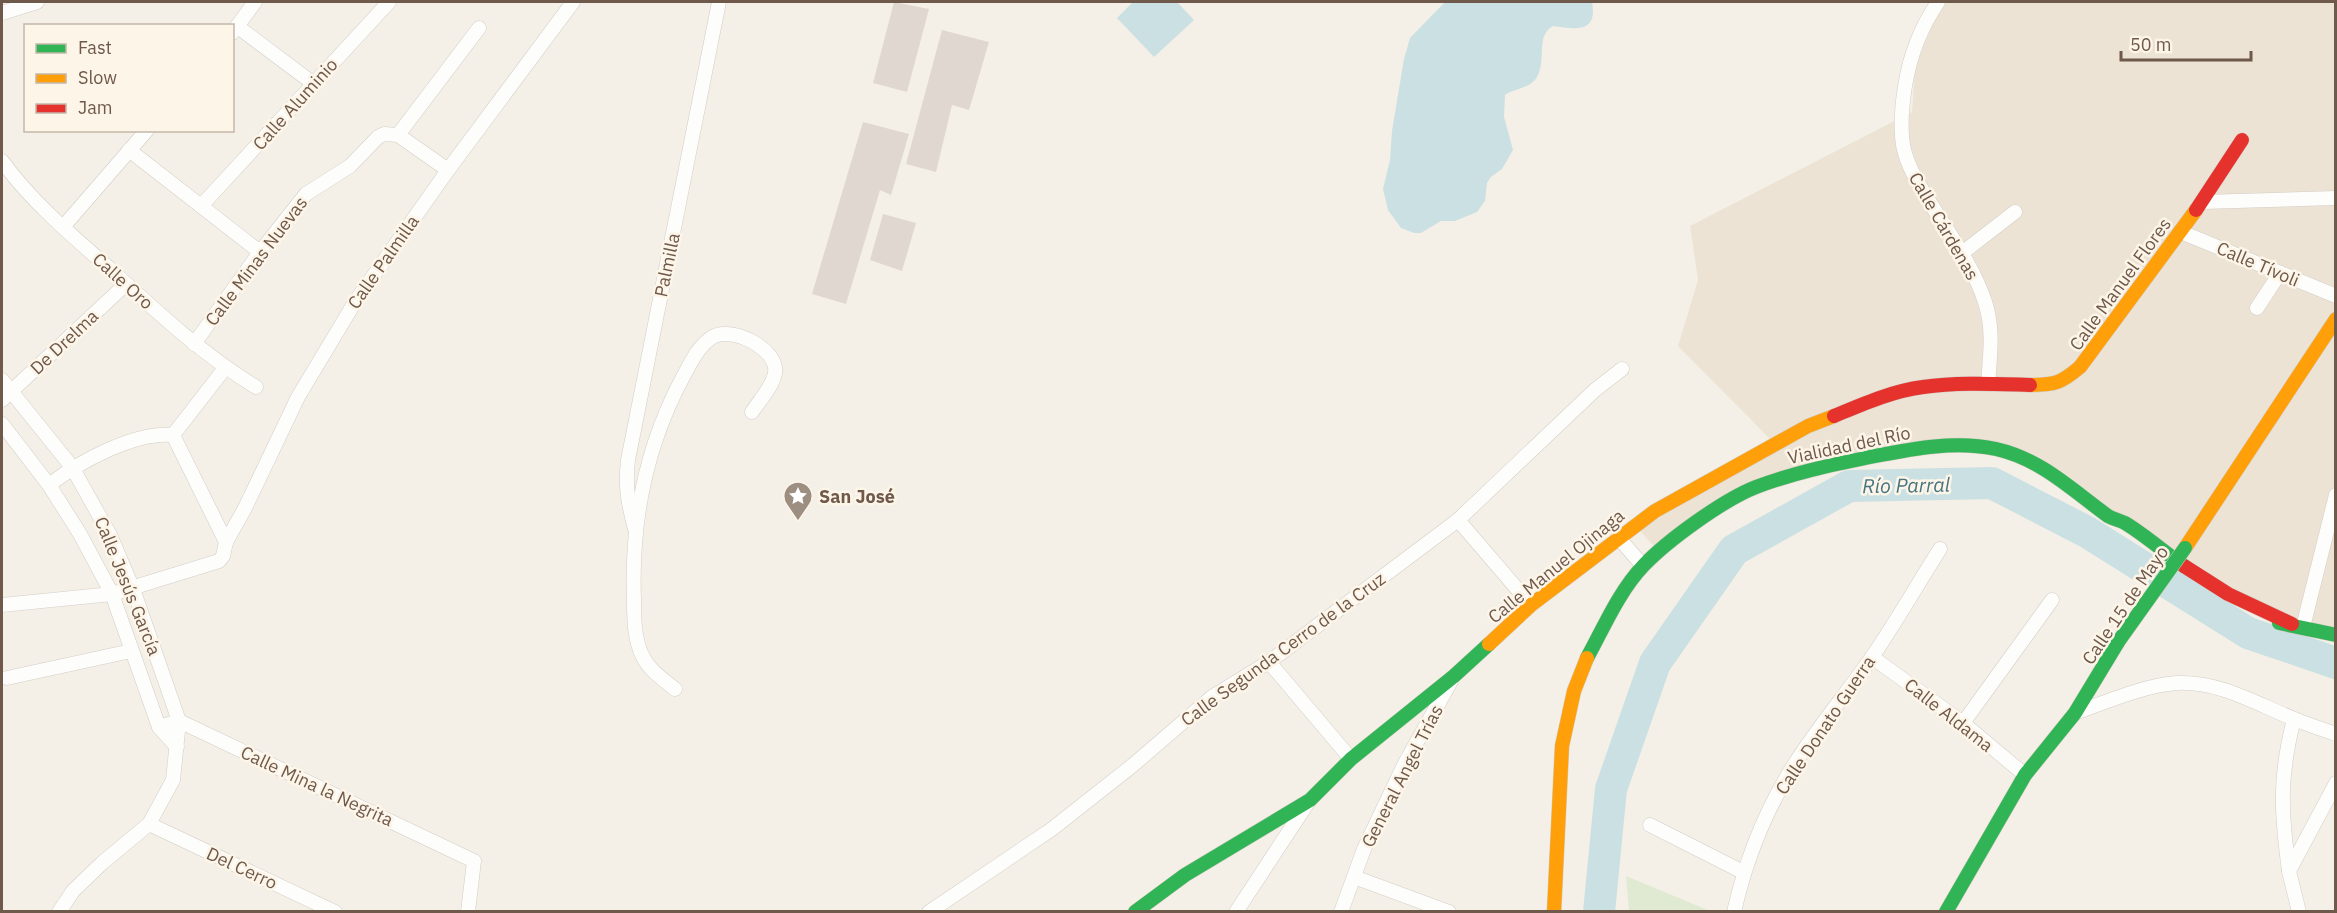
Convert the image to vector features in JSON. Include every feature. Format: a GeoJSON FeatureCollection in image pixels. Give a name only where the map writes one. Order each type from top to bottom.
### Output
{"type":"FeatureCollection","features":[{"type":"Feature","properties":{"kind":"street"},"geometry":{"type":"LineString","coordinates":[[2,13],[37,2]]}},
{"type":"Feature","properties":{"kind":"street"},"geometry":{"type":"LineString","coordinates":[[255,2],[235,30],[314,84]]}},
{"type":"Feature","properties":{"kind":"street","name":"Calle Aluminio"},"geometry":{"type":"LineString","coordinates":[[201,206],[314,84],[370,19],[389,2]]}},
{"type":"Feature","properties":{"kind":"street","name":"Calle Palmilla"},"geometry":{"type":"LineString","coordinates":[[2,605],[112,594],[219,561],[298,397],[355,302],[448,170],[573,2]]}},
{"type":"Feature","properties":{"kind":"street","name":"Palmilla"},"geometry":{"type":"LineString","coordinates":[[635,529],[627,500],[628,460],[719,2]]}},
{"type":"Feature","properties":{"kind":"street","name":"Calle Cárdenas"},"geometry":{"type":"LineString","coordinates":[[1938,2],[1925,21],[1907,76],[1903,100],[1903,146],[1921,188],[1962,253],[1985,301],[1990,322],[1988,384]]}},
{"type":"Feature","properties":{"kind":"street"},"geometry":{"type":"LineString","coordinates":[[448,170],[398,135],[478,28]]}},
{"type":"Feature","properties":{"kind":"street"},"geometry":{"type":"LineString","coordinates":[[63,227],[145,132]]}},
{"type":"Feature","properties":{"kind":"street","name":"Calle Minas Nuevas"},"geometry":{"type":"LineString","coordinates":[[194,344],[260,252],[306,194],[350,166],[378,137],[384,134],[398,135]]}},
{"type":"Feature","properties":{"kind":"street","name":"Calle Manuel Flores"},"geometry":{"type":"LineString","coordinates":[[1988,384],[2054,385],[2080,367],[2181,232],[2242,140]]}},
{"type":"Feature","properties":{"kind":"street"},"geometry":{"type":"LineString","coordinates":[[129,150],[260,252]]}},
{"type":"Feature","properties":{"kind":"street","name":"Calle Oro"},"geometry":{"type":"LineString","coordinates":[[2,161],[26,190],[63,227],[126,284],[194,344],[225,368],[256,387]]}},
{"type":"Feature","properties":{"kind":"street"},"geometry":{"type":"LineString","coordinates":[[2202,202],[2336,198]]}},
{"type":"Feature","properties":{"kind":"street"},"geometry":{"type":"LineString","coordinates":[[1962,253],[2015,212]]}},
{"type":"Feature","properties":{"kind":"street","name":"Calle Tívoli"},"geometry":{"type":"LineString","coordinates":[[2181,232],[2336,296]]}},
{"type":"Feature","properties":{"kind":"street"},"geometry":{"type":"LineString","coordinates":[[2258,308],[2280,273]]}},
{"type":"Feature","properties":{"kind":"street","name":"De Drelma"},"geometry":{"type":"LineString","coordinates":[[7,396],[126,284]]}},
{"type":"Feature","properties":{"kind":"street","name":"Calle 15 de Mayo"},"geometry":{"type":"LineString","coordinates":[[1946,912],[2025,775],[2075,713],[2118,642],[2186,548],[2336,319]]}},
{"type":"Feature","properties":{"kind":"street"},"geometry":{"type":"LineString","coordinates":[[675,689],[644,659],[638,642],[634,622],[635,529],[648,469],[663,419],[693,358],[704,344],[719,333],[730,332],[738,335],[767,352],[773,359],[775,366],[773,380],[752,412]]}},
{"type":"Feature","properties":{"kind":"street"},"geometry":{"type":"LineString","coordinates":[[173,435],[225,368]]}},
{"type":"Feature","properties":{"kind":"street","name":"Calle Segunda Cerro de la Cruz"},"geometry":{"type":"LineString","coordinates":[[929,912],[1052,829],[1133,765],[1212,697],[1269,662],[1458,520],[1595,390],[1622,369]]}},
{"type":"Feature","properties":{"kind":"street","name":"Calle Jesús García"},"geometry":{"type":"LineString","coordinates":[[2,380],[7,396],[72,467],[110,535],[133,589],[179,721],[173,780],[149,824],[102,863],[73,891],[59,912]]}},
{"type":"Feature","properties":{"kind":"street","name":"Calle Manuel Ojinaga"},"geometry":{"type":"LineString","coordinates":[[1135,912],[1185,874],[1310,800],[1351,759],[1454,676],[1531,605],[1655,511],[1819,421],[1887,396],[1921,387],[1988,384]]}},
{"type":"Feature","properties":{"kind":"street","name":"Calle Jesús García"},"geometry":{"type":"LineString","coordinates":[[2,424],[50,484],[80,534],[112,594],[159,727],[177,747]]}},
{"type":"Feature","properties":{"kind":"street"},"geometry":{"type":"LineString","coordinates":[[173,435],[226,545]]}},
{"type":"Feature","properties":{"kind":"street"},"geometry":{"type":"LineString","coordinates":[[50,484],[72,467],[146,436],[173,435]]}},
{"type":"Feature","properties":{"kind":"street","name":"Vialidad del Río"},"geometry":{"type":"LineString","coordinates":[[1554,912],[1559,790],[1566,720],[1586,660],[1616,604],[1642,566],[1675,538],[1754,488],[1810,469],[1918,448],[1974,446],[1996,448],[2038,465],[2066,483],[2110,517],[2117,529],[2142,550],[2198,591],[2243,614],[2336,635]]}},
{"type":"Feature","properties":{"kind":"street"},"geometry":{"type":"LineString","coordinates":[[2298,625],[2336,495]]}},
{"type":"Feature","properties":{"kind":"street"},"geometry":{"type":"LineString","coordinates":[[1458,520],[1531,605]]}},
{"type":"Feature","properties":{"kind":"street"},"geometry":{"type":"LineString","coordinates":[[1618,537],[1642,566]]}},
{"type":"Feature","properties":{"kind":"street","name":"Calle Donato Guerra"},"geometry":{"type":"LineString","coordinates":[[1734,912],[1743,872],[1760,826],[1790,772],[1872,657],[1940,549]]}},
{"type":"Feature","properties":{"kind":"street"},"geometry":{"type":"LineString","coordinates":[[1963,723],[2052,600]]}},
{"type":"Feature","properties":{"kind":"street"},"geometry":{"type":"LineString","coordinates":[[7,678],[131,651]]}},
{"type":"Feature","properties":{"kind":"street","name":"Calle Aldama"},"geometry":{"type":"LineString","coordinates":[[1872,657],[1963,723],[2025,775]]}},
{"type":"Feature","properties":{"kind":"street"},"geometry":{"type":"LineString","coordinates":[[1269,662],[1351,759]]}},
{"type":"Feature","properties":{"kind":"street","name":"General Angel Trías"},"geometry":{"type":"LineString","coordinates":[[1341,912],[1364,849],[1404,765],[1454,676]]}},
{"type":"Feature","properties":{"kind":"street"},"geometry":{"type":"LineString","coordinates":[[2075,713],[2155,688],[2176,683],[2198,683],[2218,687],[2336,734]]}},
{"type":"Feature","properties":{"kind":"street"},"geometry":{"type":"LineString","coordinates":[[2294,719],[2285,756],[2282,784],[2289,871],[2299,912]]}},
{"type":"Feature","properties":{"kind":"street"},"geometry":{"type":"LineString","coordinates":[[159,727],[179,721]]}},
{"type":"Feature","properties":{"kind":"street","name":"Calle Mina la Negrita"},"geometry":{"type":"LineString","coordinates":[[179,721],[474,861],[468,912]]}},
{"type":"Feature","properties":{"kind":"street"},"geometry":{"type":"LineString","coordinates":[[2289,871],[2336,783]]}},
{"type":"Feature","properties":{"kind":"street"},"geometry":{"type":"LineString","coordinates":[[1236,912],[1310,800]]}},
{"type":"Feature","properties":{"kind":"street","name":"Del Cerro"},"geometry":{"type":"LineString","coordinates":[[149,824],[335,912]]}},
{"type":"Feature","properties":{"kind":"street"},"geometry":{"type":"LineString","coordinates":[[1650,825],[1743,872]]}},
{"type":"Feature","properties":{"kind":"street"},"geometry":{"type":"LineString","coordinates":[[1354,877],[1449,912]]}},
{"type":"Feature","properties":{"kind":"shaded area"},"geometry":{"type":"Polygon","coordinates":[[[1133,2],[1177,2],[1194,20],[1154,57],[1117,18],[1133,2]]]}},
{"type":"Feature","properties":{"kind":"shaded area"},"geometry":{"type":"Polygon","coordinates":[[[1445,2],[1592,2],[1593,12],[1592,20],[1583,27],[1553,26],[1548,30],[1544,36],[1537,77],[1530,84],[1505,95],[1504,117],[1513,150],[1502,169],[1487,183],[1485,201],[1477,212],[1455,221],[1441,221],[1421,233],[1414,233],[1401,228],[1388,210],[1383,189],[1390,160],[1392,131],[1404,59],[1410,38],[1445,2]]]}},
{"type":"Feature","properties":{"kind":"shaded area"},"geometry":{"type":"Polygon","coordinates":[[[1946,2],[2335,2],[2335,630],[2255,607],[1997,443],[1767,479],[1660,553],[1633,523],[1771,440],[1678,346],[1698,280],[1690,226],[1912,112],[1915,70],[1934,14],[1946,2]]]}},
{"type":"Feature","properties":{"kind":"green space"},"geometry":{"type":"Polygon","coordinates":[[[1626,876],[1710,911],[1629,911],[1626,876]]]}},
{"type":"Feature","properties":{"kind":"building"},"geometry":{"type":"Polygon","coordinates":[[[894,2],[929,9],[907,92],[873,83],[894,2]]]}},
{"type":"Feature","properties":{"kind":"building"},"geometry":{"type":"Polygon","coordinates":[[[942,30],[989,42],[969,110],[952,105],[936,172],[906,164],[942,30]]]}},
{"type":"Feature","properties":{"kind":"building"},"geometry":{"type":"Polygon","coordinates":[[[863,122],[909,134],[891,195],[880,190],[846,304],[812,294],[863,122]]]}},
{"type":"Feature","properties":{"kind":"building"},"geometry":{"type":"Polygon","coordinates":[[[883,214],[916,223],[902,271],[870,260],[883,214]]]}},
{"type":"Feature","properties":{"kind":"waterway","name":"Río Parral"},"geometry":{"type":"LineString","coordinates":[[1599,912],[1611,789],[1655,663],[1734,550],[1849,486],[1992,483],[2087,532],[2248,633],[2336,663]]}},
{"type":"Feature","properties":{"kind":"traffic: fast"},"geometry":{"type":"LineString","coordinates":[[1587,658],[1612,610],[1635,575],[1667,544],[1712,511],[1756,487],[1784,478],[1841,463],[1917,449],[1948,445],[1980,446],[2027,460],[2055,476],[2108,516],[2125,523],[2184,566]]}},
{"type":"Feature","properties":{"kind":"traffic: fast"},"geometry":{"type":"LineString","coordinates":[[2118,642],[2185,548]]}},
{"type":"Feature","properties":{"kind":"traffic: fast"},"geometry":{"type":"LineString","coordinates":[[2279,623],[2336,635]]}},
{"type":"Feature","properties":{"kind":"traffic: fast"},"geometry":{"type":"LineString","coordinates":[[1946,912],[2025,775],[2075,713],[2118,642]]}},
{"type":"Feature","properties":{"kind":"traffic: fast"},"geometry":{"type":"LineString","coordinates":[[1135,912],[1185,875],[1310,800],[1351,759],[1454,676],[1489,644]]}},
{"type":"Feature","properties":{"kind":"traffic: slow"},"geometry":{"type":"LineString","coordinates":[[2030,385],[2057,382],[2068,377],[2080,367],[2196,210]]}},
{"type":"Feature","properties":{"kind":"traffic: slow"},"geometry":{"type":"LineString","coordinates":[[2185,548],[2336,319]]}},
{"type":"Feature","properties":{"kind":"traffic: slow"},"geometry":{"type":"LineString","coordinates":[[1489,644],[1531,605],[1655,511],[1808,426],[1834,416]]}},
{"type":"Feature","properties":{"kind":"traffic: slow"},"geometry":{"type":"LineString","coordinates":[[1554,912],[1562,746],[1574,691],[1587,658]]}},
{"type":"Feature","properties":{"kind":"traffic: jam"},"geometry":{"type":"LineString","coordinates":[[2196,210],[2242,140]]}},
{"type":"Feature","properties":{"kind":"traffic: jam"},"geometry":{"type":"LineString","coordinates":[[1834,416],[1889,395],[1923,387],[1963,384],[2030,385]]}},
{"type":"Feature","properties":{"kind":"traffic: jam"},"geometry":{"type":"LineString","coordinates":[[2184,566],[2228,594],[2292,624]]}},
{"type":"Feature","properties":{"kind":"place","name":"San José"},"geometry":{"type":"Point","coordinates":[798,522]}}]}
